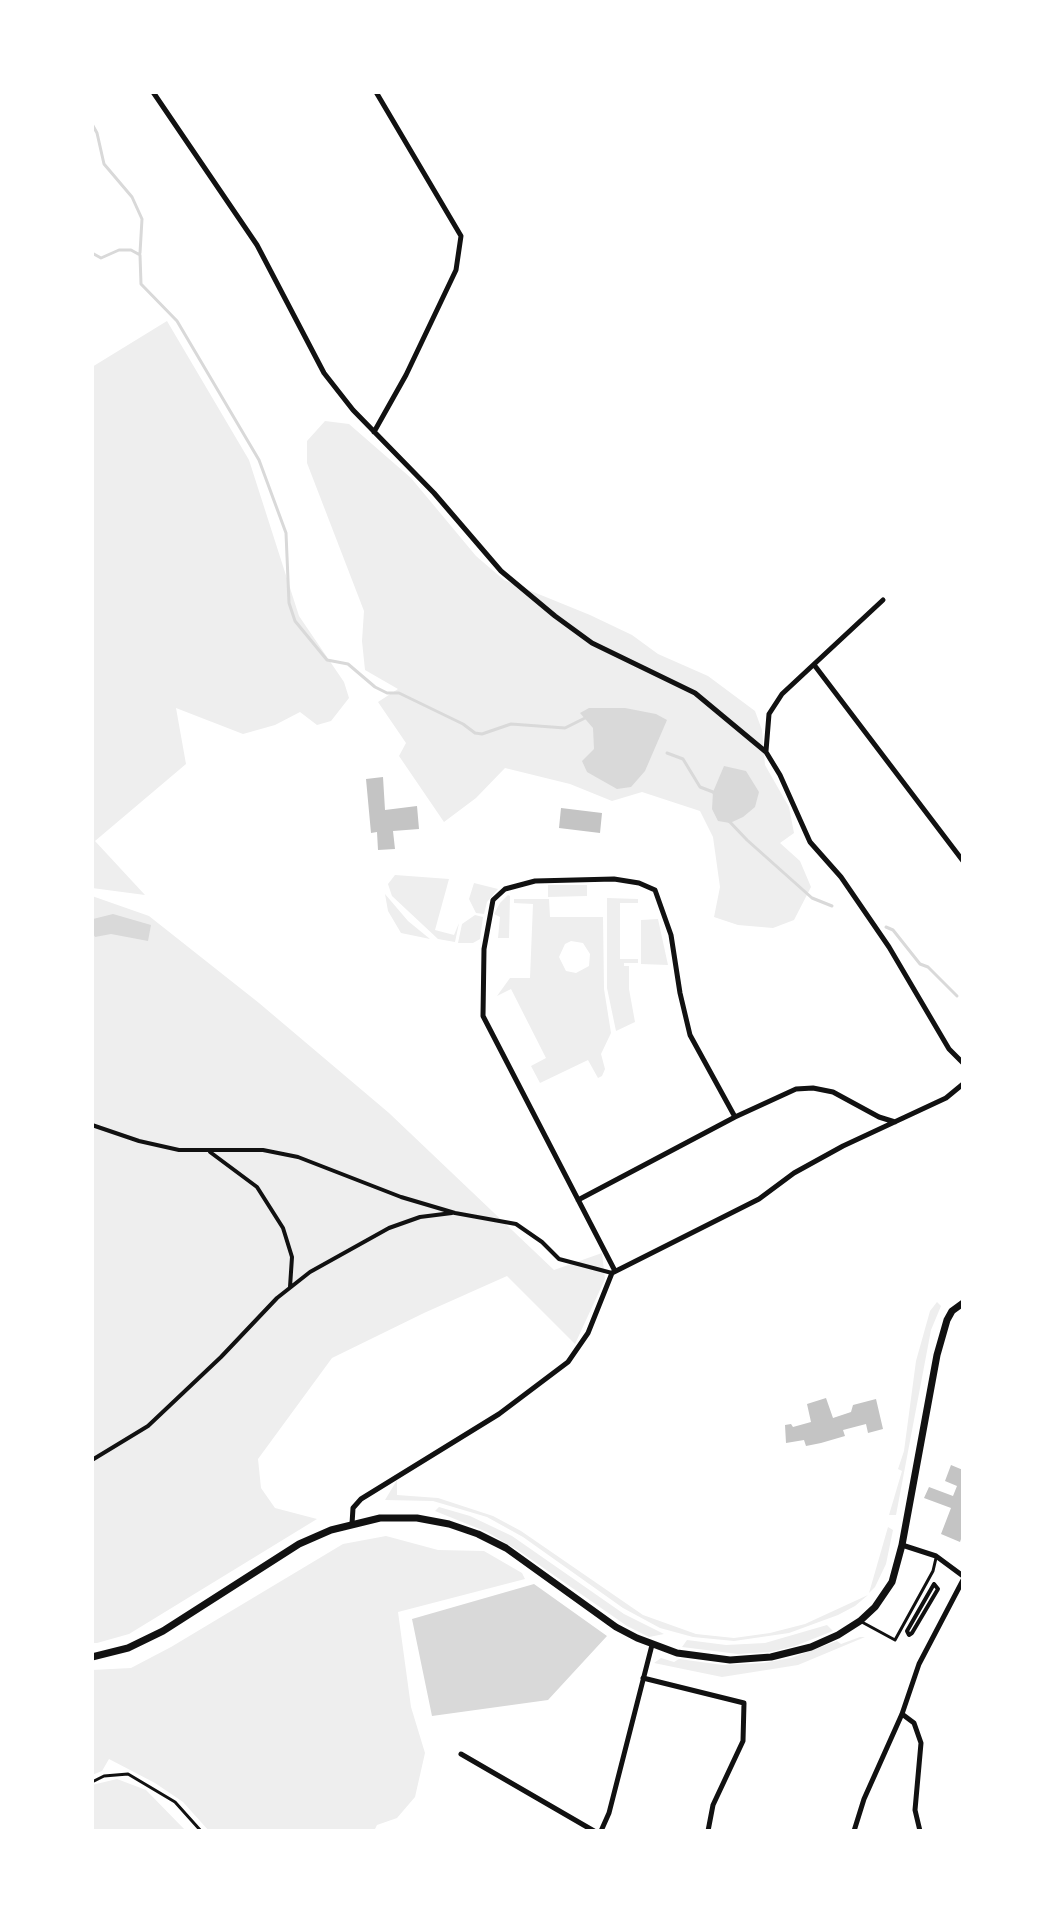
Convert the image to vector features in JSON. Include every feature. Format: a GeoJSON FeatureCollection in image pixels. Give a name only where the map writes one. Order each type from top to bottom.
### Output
{"type":"FeatureCollection","features":[{"type":"Feature","properties":{"kind":"street"},"geometry":{"type":"LineString","coordinates":[[153,92],[257,245],[324,373],[501,571],[592,643],[695,693],[766,752],[780,775],[810,842],[849,889],[889,947],[949,1049],[963,1063]]}},
{"type":"Feature","properties":{"kind":"street"},"geometry":{"type":"LineString","coordinates":[[374,432],[406,375],[456,270],[461,236],[376,92]]}},
{"type":"Feature","properties":{"kind":"street"},"geometry":{"type":"LineString","coordinates":[[766,752],[769,714],[782,694],[883,600]]}},
{"type":"Feature","properties":{"kind":"street"},"geometry":{"type":"LineString","coordinates":[[815,666],[963,861]]}},
{"type":"Feature","properties":{"kind":"street"},"geometry":{"type":"LineString","coordinates":[[352,1524],[353,1508],[361,1499],[499,1414],[568,1362],[588,1333],[613,1272],[483,1016],[484,949],[493,900],[505,889],[535,881],[614,879],[639,883],[655,890],[671,935],[690,1035],[735,1117]]}},
{"type":"Feature","properties":{"kind":"street"},"geometry":{"type":"LineString","coordinates":[[94,1126],[179,1150],[231,1149],[280,1152],[298,1157],[376,1189],[455,1213],[516,1224],[542,1242],[559,1259],[613,1272],[759,1199],[794,1173],[946,1098],[963,1084]]}},
{"type":"Feature","properties":{"kind":"street"},"geometry":{"type":"LineString","coordinates":[[578,1200],[735,1117],[796,1089],[833,1092],[879,1117],[895,1122]]}},
{"type":"Feature","properties":{"kind":"street"},"geometry":{"type":"LineString","coordinates":[[208,1151],[257,1187],[283,1228],[292,1257],[289,1288]]}},
{"type":"Feature","properties":{"kind":"street"},"geometry":{"type":"LineString","coordinates":[[92,1460],[148,1426],[289,1288],[310,1272],[389,1228],[420,1217],[455,1213]]}},
{"type":"Feature","properties":{"kind":"street"},"geometry":{"type":"LineString","coordinates":[[92,1657],[128,1648],[163,1631],[299,1544],[352,1524],[380,1518],[417,1518],[478,1534],[506,1548],[616,1627],[652,1645],[705,1658],[730,1660],[771,1657],[811,1647],[860,1621],[875,1607],[892,1582],[902,1545],[937,1355],[947,1320],[952,1311],[963,1303]]}},
{"type":"Feature","properties":{"kind":"street"},"geometry":{"type":"LineString","coordinates":[[854,1831],[919,1664],[963,1578],[936,1556],[902,1545]]}},
{"type":"Feature","properties":{"kind":"street"},"geometry":{"type":"LineString","coordinates":[[937,1585],[938,1589],[909,1635],[907,1631],[932,1586],[937,1585]]}},
{"type":"Feature","properties":{"kind":"street"},"geometry":{"type":"LineString","coordinates":[[601,1831],[609,1813],[652,1645]]}},
{"type":"Feature","properties":{"kind":"street"},"geometry":{"type":"LineString","coordinates":[[643,1678],[744,1703],[743,1741],[713,1805],[708,1831]]}},
{"type":"Feature","properties":{"kind":"street"},"geometry":{"type":"LineString","coordinates":[[902,1714],[914,1723],[921,1743],[915,1810],[920,1831]]}},
{"type":"Feature","properties":{"kind":"street"},"geometry":{"type":"LineString","coordinates":[[461,1754],[594,1831]]}},
{"type":"Feature","properties":{"kind":"lane"},"geometry":{"type":"LineString","coordinates":[[860,1621],[895,1640],[933,1571],[936,1556]]}},
{"type":"Feature","properties":{"kind":"lane"},"geometry":{"type":"LineString","coordinates":[[92,1782],[104,1776],[128,1774],[175,1802],[201,1831]]}},
{"type":"Feature","properties":{"kind":"shaded area"},"geometry":{"type":"Polygon","coordinates":[[[167,321],[249,460],[299,616],[344,682],[349,698],[331,721],[317,725],[300,712],[275,725],[243,734],[176,708],[186,764],[95,841],[145,895],[92,888],[92,367],[167,321]]]}},
{"type":"Feature","properties":{"kind":"shaded area"},"geometry":{"type":"Polygon","coordinates":[[[325,421],[349,424],[411,478],[476,556],[504,580],[632,635],[658,654],[708,676],[755,711],[762,730],[765,765],[789,807],[794,833],[780,843],[800,861],[811,887],[794,920],[773,928],[738,925],[714,917],[720,887],[713,837],[700,811],[642,792],[612,801],[570,784],[505,768],[476,798],[444,822],[399,756],[406,743],[378,702],[398,689],[365,670],[362,641],[364,611],[307,463],[307,441],[325,421]]]}},
{"type":"Feature","properties":{"kind":"shaded area"},"geometry":{"type":"Polygon","coordinates":[[[589,708],[625,708],[656,714],[667,720],[645,771],[631,787],[617,789],[587,772],[582,761],[594,749],[593,728],[580,713],[589,708]]]}},
{"type":"Feature","properties":{"kind":"shaded area"},"geometry":{"type":"Polygon","coordinates":[[[724,766],[746,771],[759,792],[755,807],[730,823],[718,821],[712,809],[713,792],[724,766]]]}},
{"type":"Feature","properties":{"kind":"shaded area"},"geometry":{"type":"Polygon","coordinates":[[[395,875],[449,879],[435,930],[454,935],[459,923],[455,942],[438,939],[392,896],[388,884],[395,875]]]}},
{"type":"Feature","properties":{"kind":"shaded area"},"geometry":{"type":"Polygon","coordinates":[[[474,883],[498,889],[487,902],[484,914],[476,913],[469,899],[474,883]]]}},
{"type":"Feature","properties":{"kind":"shaded area"},"geometry":{"type":"Polygon","coordinates":[[[548,885],[587,885],[587,896],[548,897],[548,885]]]}},
{"type":"Feature","properties":{"kind":"shaded area"},"geometry":{"type":"Polygon","coordinates":[[[385,894],[408,921],[430,939],[401,933],[388,911],[385,894]]]}},
{"type":"Feature","properties":{"kind":"shaded area"},"geometry":{"type":"Polygon","coordinates":[[[508,895],[509,938],[498,938],[500,917],[494,914],[508,895]]]}},
{"type":"Feature","properties":{"kind":"shaded area"},"geometry":{"type":"Polygon","coordinates":[[[92,896],[149,916],[259,1003],[389,1113],[554,1270],[602,1253],[605,1279],[575,1344],[507,1276],[332,1358],[258,1459],[261,1488],[275,1508],[317,1519],[129,1634],[97,1643],[92,1643],[92,896]]]}},
{"type":"Feature","properties":{"kind":"shaded area"},"geometry":{"type":"Polygon","coordinates":[[[607,898],[638,899],[638,903],[620,903],[620,959],[638,959],[638,963],[624,963],[624,966],[629,966],[629,989],[635,1022],[616,1031],[607,988],[607,898]]]}},
{"type":"Feature","properties":{"kind":"shaded area"},"geometry":{"type":"Polygon","coordinates":[[[514,899],[549,899],[550,917],[603,917],[604,989],[611,1033],[601,1054],[605,1069],[598,1078],[588,1060],[540,1083],[531,1066],[546,1058],[511,989],[497,996],[510,978],[530,978],[533,904],[514,903],[514,899]],[[571,941],[565,944],[559,957],[566,971],[576,973],[589,966],[590,954],[583,943],[571,941]]]}},
{"type":"Feature","properties":{"kind":"shaded area"},"geometry":{"type":"Polygon","coordinates":[[[113,914],[151,925],[148,941],[111,934],[95,937],[92,932],[93,919],[113,914]]]}},
{"type":"Feature","properties":{"kind":"shaded area"},"geometry":{"type":"Polygon","coordinates":[[[475,915],[483,917],[480,939],[473,943],[458,943],[462,924],[475,915]]]}},
{"type":"Feature","properties":{"kind":"shaded area"},"geometry":{"type":"Polygon","coordinates":[[[658,919],[668,965],[641,964],[641,920],[658,919]]]}},
{"type":"Feature","properties":{"kind":"shaded area"},"geometry":{"type":"Polygon","coordinates":[[[937,1302],[941,1306],[931,1330],[896,1515],[889,1515],[902,1471],[898,1469],[904,1451],[916,1361],[930,1311],[937,1302]]]}},
{"type":"Feature","properties":{"kind":"shaded area"},"geometry":{"type":"Polygon","coordinates":[[[397,1480],[397,1495],[438,1498],[493,1516],[521,1531],[643,1615],[696,1634],[734,1638],[770,1633],[805,1624],[868,1595],[838,1615],[789,1633],[734,1641],[693,1637],[660,1628],[623,1608],[523,1537],[487,1517],[433,1501],[385,1500],[397,1480]]]}},
{"type":"Feature","properties":{"kind":"shaded area"},"geometry":{"type":"Polygon","coordinates":[[[439,1507],[470,1516],[512,1536],[624,1614],[664,1634],[649,1637],[627,1626],[519,1551],[487,1532],[435,1511],[439,1507]]]}},
{"type":"Feature","properties":{"kind":"shaded area"},"geometry":{"type":"Polygon","coordinates":[[[888,1527],[893,1530],[886,1564],[869,1593],[888,1527]]]}},
{"type":"Feature","properties":{"kind":"shaded area"},"geometry":{"type":"Polygon","coordinates":[[[386,1536],[438,1550],[484,1551],[522,1573],[525,1579],[398,1612],[411,1707],[425,1753],[415,1797],[397,1818],[377,1825],[374,1831],[209,1831],[183,1802],[109,1759],[102,1771],[92,1775],[92,1670],[131,1668],[343,1544],[386,1536]]]}},
{"type":"Feature","properties":{"kind":"shaded area"},"geometry":{"type":"Polygon","coordinates":[[[534,1584],[607,1636],[548,1700],[432,1716],[412,1619],[534,1584]]]}},
{"type":"Feature","properties":{"kind":"shaded area"},"geometry":{"type":"Polygon","coordinates":[[[827,1625],[833,1631],[770,1652],[738,1654],[682,1647],[687,1640],[726,1645],[765,1643],[827,1625]]]}},
{"type":"Feature","properties":{"kind":"shaded area"},"geometry":{"type":"Polygon","coordinates":[[[865,1637],[798,1665],[722,1677],[654,1663],[661,1658],[674,1662],[679,1659],[723,1665],[763,1663],[791,1658],[837,1641],[841,1644],[865,1637]]]}},
{"type":"Feature","properties":{"kind":"shaded area"},"geometry":{"type":"Polygon","coordinates":[[[117,1779],[146,1790],[186,1831],[92,1831],[92,1785],[117,1779]]]}},
{"type":"Feature","properties":{"kind":"building"},"geometry":{"type":"Polygon","coordinates":[[[383,777],[385,810],[417,806],[419,829],[393,831],[395,849],[378,850],[377,832],[371,833],[366,779],[383,777]]]}},
{"type":"Feature","properties":{"kind":"building"},"geometry":{"type":"Polygon","coordinates":[[[561,808],[602,813],[600,833],[559,828],[561,808]]]}},
{"type":"Feature","properties":{"kind":"building"},"geometry":{"type":"Polygon","coordinates":[[[826,1398],[833,1418],[851,1412],[853,1405],[876,1399],[883,1429],[868,1433],[866,1424],[843,1430],[845,1436],[821,1443],[806,1446],[804,1440],[786,1443],[785,1425],[791,1424],[793,1427],[811,1422],[807,1404],[826,1398]]]}},
{"type":"Feature","properties":{"kind":"building"},"geometry":{"type":"Polygon","coordinates":[[[951,1465],[963,1470],[963,1533],[960,1542],[941,1534],[951,1508],[924,1498],[929,1487],[953,1496],[957,1486],[945,1481],[951,1465]]]}},
{"type":"Feature","properties":{"kind":"waterway"},"geometry":{"type":"LineString","coordinates":[[92,124],[104,164],[132,197],[142,219],[140,253]]}},
{"type":"Feature","properties":{"kind":"waterway"},"geometry":{"type":"LineString","coordinates":[[92,253],[101,258],[119,250],[131,250],[140,255],[141,284],[177,321],[259,460],[286,533],[289,603],[295,621],[327,660],[348,664],[375,687],[387,693],[399,693],[475,733],[482,734],[511,724],[565,728],[585,718]]}},
{"type":"Feature","properties":{"kind":"waterway"},"geometry":{"type":"LineString","coordinates":[[667,753],[683,759],[700,787],[715,795]]}},
{"type":"Feature","properties":{"kind":"waterway"},"geometry":{"type":"LineString","coordinates":[[728,820],[812,898],[832,906]]}},
{"type":"Feature","properties":{"kind":"waterway"},"geometry":{"type":"LineString","coordinates":[[886,927],[893,930],[920,964],[928,967],[957,996]]}}]}
